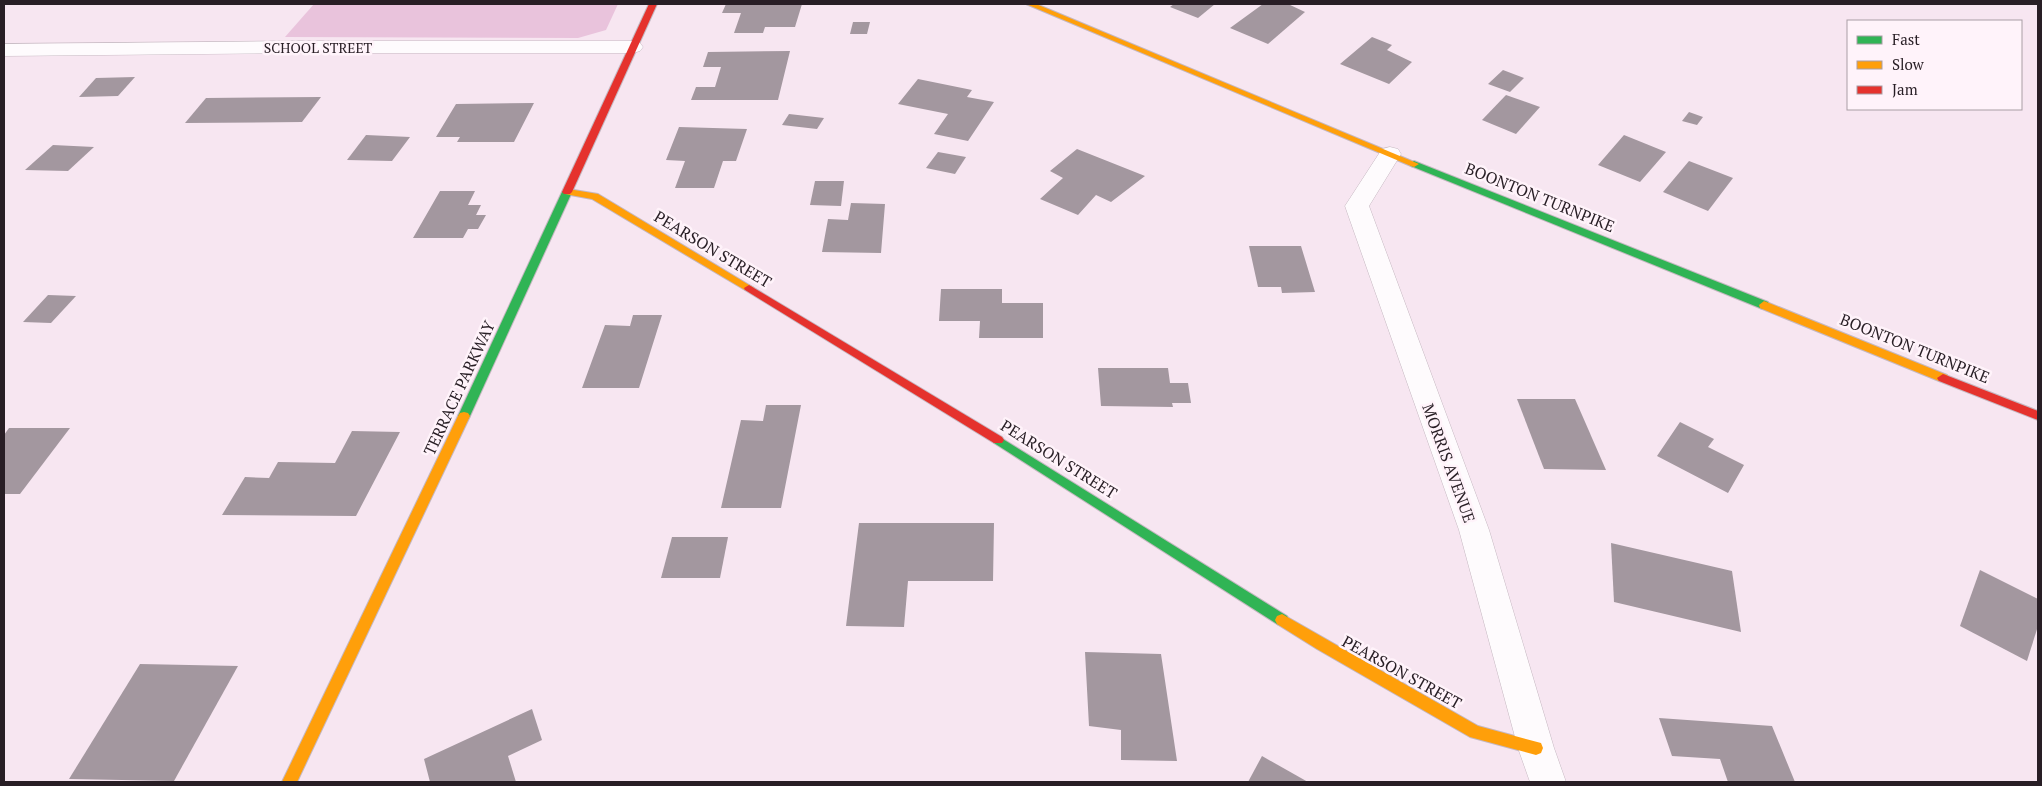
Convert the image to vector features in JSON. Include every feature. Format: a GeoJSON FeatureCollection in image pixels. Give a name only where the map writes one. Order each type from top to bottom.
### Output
{"type":"FeatureCollection","features":[{"type":"Feature","properties":{"kind":"street","name":"TERRACE PARKWAY"},"geometry":{"type":"LineString","coordinates":[[289,782],[433,484],[653,4]]}},
{"type":"Feature","properties":{"kind":"street","name":"BOONTON TURNPIKE"},"geometry":{"type":"LineString","coordinates":[[1030,4],[1390,154],[2038,416]]}},
{"type":"Feature","properties":{"kind":"street","name":"SCHOOL STREET"},"geometry":{"type":"LineString","coordinates":[[4,50],[284,47],[633,48]]}},
{"type":"Feature","properties":{"kind":"street","name":"MORRIS AVENUE"},"geometry":{"type":"LineString","coordinates":[[1390,154],[1357,206],[1474,530],[1536,748],[1548,782]]}},
{"type":"Feature","properties":{"kind":"street","name":"PEARSON STREET"},"geometry":{"type":"LineString","coordinates":[[568,192],[595,196],[918,390],[1322,645],[1476,732],[1536,748]]}},
{"type":"Feature","properties":{"kind":"shaded area"},"geometry":{"type":"Polygon","coordinates":[[[314,4],[618,4],[606,30],[578,38],[285,37],[314,4]]]}},
{"type":"Feature","properties":{"kind":"building"},"geometry":{"type":"Polygon","coordinates":[[[726,4],[802,4],[795,27],[765,27],[763,33],[734,33],[741,13],[722,13],[726,4]]]}},
{"type":"Feature","properties":{"kind":"building"},"geometry":{"type":"Polygon","coordinates":[[[1174,4],[1215,4],[1198,18],[1170,7],[1174,4]]]}},
{"type":"Feature","properties":{"kind":"building"},"geometry":{"type":"Polygon","coordinates":[[[1263,4],[1288,4],[1305,12],[1268,44],[1230,28],[1263,4]]]}},
{"type":"Feature","properties":{"kind":"building"},"geometry":{"type":"Polygon","coordinates":[[[853,22],[870,22],[867,34],[850,34],[853,22]]]}},
{"type":"Feature","properties":{"kind":"building"},"geometry":{"type":"Polygon","coordinates":[[[1372,37],[1392,45],[1387,50],[1412,62],[1389,84],[1340,64],[1372,37]]]}},
{"type":"Feature","properties":{"kind":"building"},"geometry":{"type":"Polygon","coordinates":[[[790,51],[778,100],[691,100],[696,87],[715,87],[721,67],[703,67],[708,52],[790,51]]]}},
{"type":"Feature","properties":{"kind":"building"},"geometry":{"type":"Polygon","coordinates":[[[1503,70],[1524,78],[1510,92],[1488,84],[1503,70]]]}},
{"type":"Feature","properties":{"kind":"building"},"geometry":{"type":"Polygon","coordinates":[[[135,77],[118,96],[79,97],[96,78],[135,77]]]}},
{"type":"Feature","properties":{"kind":"building"},"geometry":{"type":"Polygon","coordinates":[[[918,79],[972,90],[967,97],[994,102],[968,141],[934,134],[948,114],[898,104],[918,79]]]}},
{"type":"Feature","properties":{"kind":"building"},"geometry":{"type":"Polygon","coordinates":[[[1506,95],[1540,107],[1516,134],[1482,120],[1506,95]]]}},
{"type":"Feature","properties":{"kind":"building"},"geometry":{"type":"Polygon","coordinates":[[[321,97],[302,122],[185,123],[206,98],[321,97]]]}},
{"type":"Feature","properties":{"kind":"building"},"geometry":{"type":"Polygon","coordinates":[[[534,103],[514,142],[457,142],[460,137],[436,137],[456,104],[534,103]]]}},
{"type":"Feature","properties":{"kind":"building"},"geometry":{"type":"Polygon","coordinates":[[[1689,112],[1703,117],[1697,125],[1682,121],[1689,112]]]}},
{"type":"Feature","properties":{"kind":"building"},"geometry":{"type":"Polygon","coordinates":[[[789,114],[824,118],[817,129],[782,125],[789,114]]]}},
{"type":"Feature","properties":{"kind":"building"},"geometry":{"type":"Polygon","coordinates":[[[679,127],[747,129],[736,161],[723,161],[714,188],[675,188],[685,161],[666,160],[679,127]]]}},
{"type":"Feature","properties":{"kind":"building"},"geometry":{"type":"Polygon","coordinates":[[[366,135],[410,137],[392,161],[347,160],[366,135]]]}},
{"type":"Feature","properties":{"kind":"building"},"geometry":{"type":"Polygon","coordinates":[[[1624,135],[1666,152],[1640,182],[1598,165],[1624,135]]]}},
{"type":"Feature","properties":{"kind":"building"},"geometry":{"type":"Polygon","coordinates":[[[53,145],[94,147],[68,171],[25,170],[53,145]]]}},
{"type":"Feature","properties":{"kind":"building"},"geometry":{"type":"Polygon","coordinates":[[[1077,149],[1145,176],[1111,202],[1096,195],[1078,215],[1040,199],[1063,178],[1050,171],[1077,149]]]}},
{"type":"Feature","properties":{"kind":"building"},"geometry":{"type":"Polygon","coordinates":[[[938,152],[966,157],[955,174],[926,168],[938,152]]]}},
{"type":"Feature","properties":{"kind":"building"},"geometry":{"type":"Polygon","coordinates":[[[1689,161],[1733,178],[1708,211],[1663,192],[1689,161]]]}},
{"type":"Feature","properties":{"kind":"building"},"geometry":{"type":"Polygon","coordinates":[[[815,181],[844,181],[841,206],[810,205],[815,181]]]}},
{"type":"Feature","properties":{"kind":"building"},"geometry":{"type":"Polygon","coordinates":[[[440,191],[475,191],[468,205],[481,205],[476,215],[486,215],[478,229],[468,229],[463,238],[413,238],[440,191]]]}},
{"type":"Feature","properties":{"kind":"building"},"geometry":{"type":"Polygon","coordinates":[[[851,203],[885,204],[881,253],[822,252],[828,219],[848,220],[851,203]]]}},
{"type":"Feature","properties":{"kind":"building"},"geometry":{"type":"Polygon","coordinates":[[[1249,246],[1301,246],[1315,292],[1282,293],[1281,287],[1258,287],[1249,246]]]}},
{"type":"Feature","properties":{"kind":"building"},"geometry":{"type":"Polygon","coordinates":[[[941,289],[1002,289],[1002,303],[1043,303],[1043,338],[979,338],[980,321],[939,321],[941,289]]]}},
{"type":"Feature","properties":{"kind":"building"},"geometry":{"type":"Polygon","coordinates":[[[48,295],[76,296],[51,323],[23,322],[48,295]]]}},
{"type":"Feature","properties":{"kind":"building"},"geometry":{"type":"Polygon","coordinates":[[[633,315],[662,315],[639,388],[582,388],[605,325],[630,326],[633,315]]]}},
{"type":"Feature","properties":{"kind":"building"},"geometry":{"type":"Polygon","coordinates":[[[1098,368],[1168,368],[1170,383],[1188,383],[1191,403],[1172,403],[1173,407],[1101,406],[1098,368]]]}},
{"type":"Feature","properties":{"kind":"building"},"geometry":{"type":"Polygon","coordinates":[[[1517,399],[1575,399],[1606,470],[1544,469],[1517,399]]]}},
{"type":"Feature","properties":{"kind":"building"},"geometry":{"type":"Polygon","coordinates":[[[766,405],[801,405],[781,508],[721,508],[741,420],[763,421],[766,405]]]}},
{"type":"Feature","properties":{"kind":"building"},"geometry":{"type":"Polygon","coordinates":[[[1680,422],[1714,439],[1708,447],[1744,465],[1728,493],[1657,456],[1680,422]]]}},
{"type":"Feature","properties":{"kind":"building"},"geometry":{"type":"Polygon","coordinates":[[[9,428],[70,428],[20,494],[4,494],[4,435],[9,428]]]}},
{"type":"Feature","properties":{"kind":"building"},"geometry":{"type":"Polygon","coordinates":[[[352,431],[400,432],[356,516],[222,515],[245,477],[269,478],[278,462],[335,463],[352,431]]]}},
{"type":"Feature","properties":{"kind":"building"},"geometry":{"type":"Polygon","coordinates":[[[859,523],[994,523],[993,581],[908,581],[904,627],[846,626],[859,523]]]}},
{"type":"Feature","properties":{"kind":"building"},"geometry":{"type":"Polygon","coordinates":[[[672,537],[728,537],[720,578],[661,578],[672,537]]]}},
{"type":"Feature","properties":{"kind":"building"},"geometry":{"type":"Polygon","coordinates":[[[1611,543],[1732,571],[1741,632],[1614,602],[1611,543]]]}},
{"type":"Feature","properties":{"kind":"building"},"geometry":{"type":"Polygon","coordinates":[[[1980,570],[2038,599],[2038,626],[2027,661],[1960,626],[1980,570]]]}},
{"type":"Feature","properties":{"kind":"building"},"geometry":{"type":"Polygon","coordinates":[[[1085,652],[1161,654],[1177,761],[1121,760],[1121,730],[1089,726],[1085,652]]]}},
{"type":"Feature","properties":{"kind":"building"},"geometry":{"type":"Polygon","coordinates":[[[140,664],[238,666],[174,781],[69,779],[140,664]]]}},
{"type":"Feature","properties":{"kind":"building"},"geometry":{"type":"Polygon","coordinates":[[[532,709],[542,740],[508,756],[516,782],[430,782],[424,759],[532,709]]]}},
{"type":"Feature","properties":{"kind":"building"},"geometry":{"type":"Polygon","coordinates":[[[1659,718],[1772,726],[1795,782],[1728,782],[1720,759],[1672,756],[1659,718]]]}},
{"type":"Feature","properties":{"kind":"building"},"geometry":{"type":"Polygon","coordinates":[[[1262,756],[1308,782],[1248,782],[1262,756]]]}},
{"type":"Feature","properties":{"kind":"traffic: fast"},"geometry":{"type":"LineString","coordinates":[[1414,164],[1764,305]]}},
{"type":"Feature","properties":{"kind":"traffic: fast"},"geometry":{"type":"LineString","coordinates":[[464,416],[567,192]]}},
{"type":"Feature","properties":{"kind":"traffic: fast"},"geometry":{"type":"LineString","coordinates":[[998,440],[1282,620]]}},
{"type":"Feature","properties":{"kind":"traffic: slow"},"geometry":{"type":"LineString","coordinates":[[1030,4],[1414,164]]}},
{"type":"Feature","properties":{"kind":"traffic: slow"},"geometry":{"type":"LineString","coordinates":[[568,192],[595,196],[749,288]]}},
{"type":"Feature","properties":{"kind":"traffic: slow"},"geometry":{"type":"LineString","coordinates":[[1764,305],[1943,378]]}},
{"type":"Feature","properties":{"kind":"traffic: slow"},"geometry":{"type":"LineString","coordinates":[[289,782],[464,416]]}},
{"type":"Feature","properties":{"kind":"traffic: slow"},"geometry":{"type":"LineString","coordinates":[[1282,620],[1322,645],[1475,732],[1536,748]]}},
{"type":"Feature","properties":{"kind":"traffic: jam"},"geometry":{"type":"LineString","coordinates":[[567,192],[653,4]]}},
{"type":"Feature","properties":{"kind":"traffic: jam"},"geometry":{"type":"LineString","coordinates":[[749,288],[998,440]]}},
{"type":"Feature","properties":{"kind":"traffic: jam"},"geometry":{"type":"LineString","coordinates":[[1943,378],[2038,416]]}}]}
